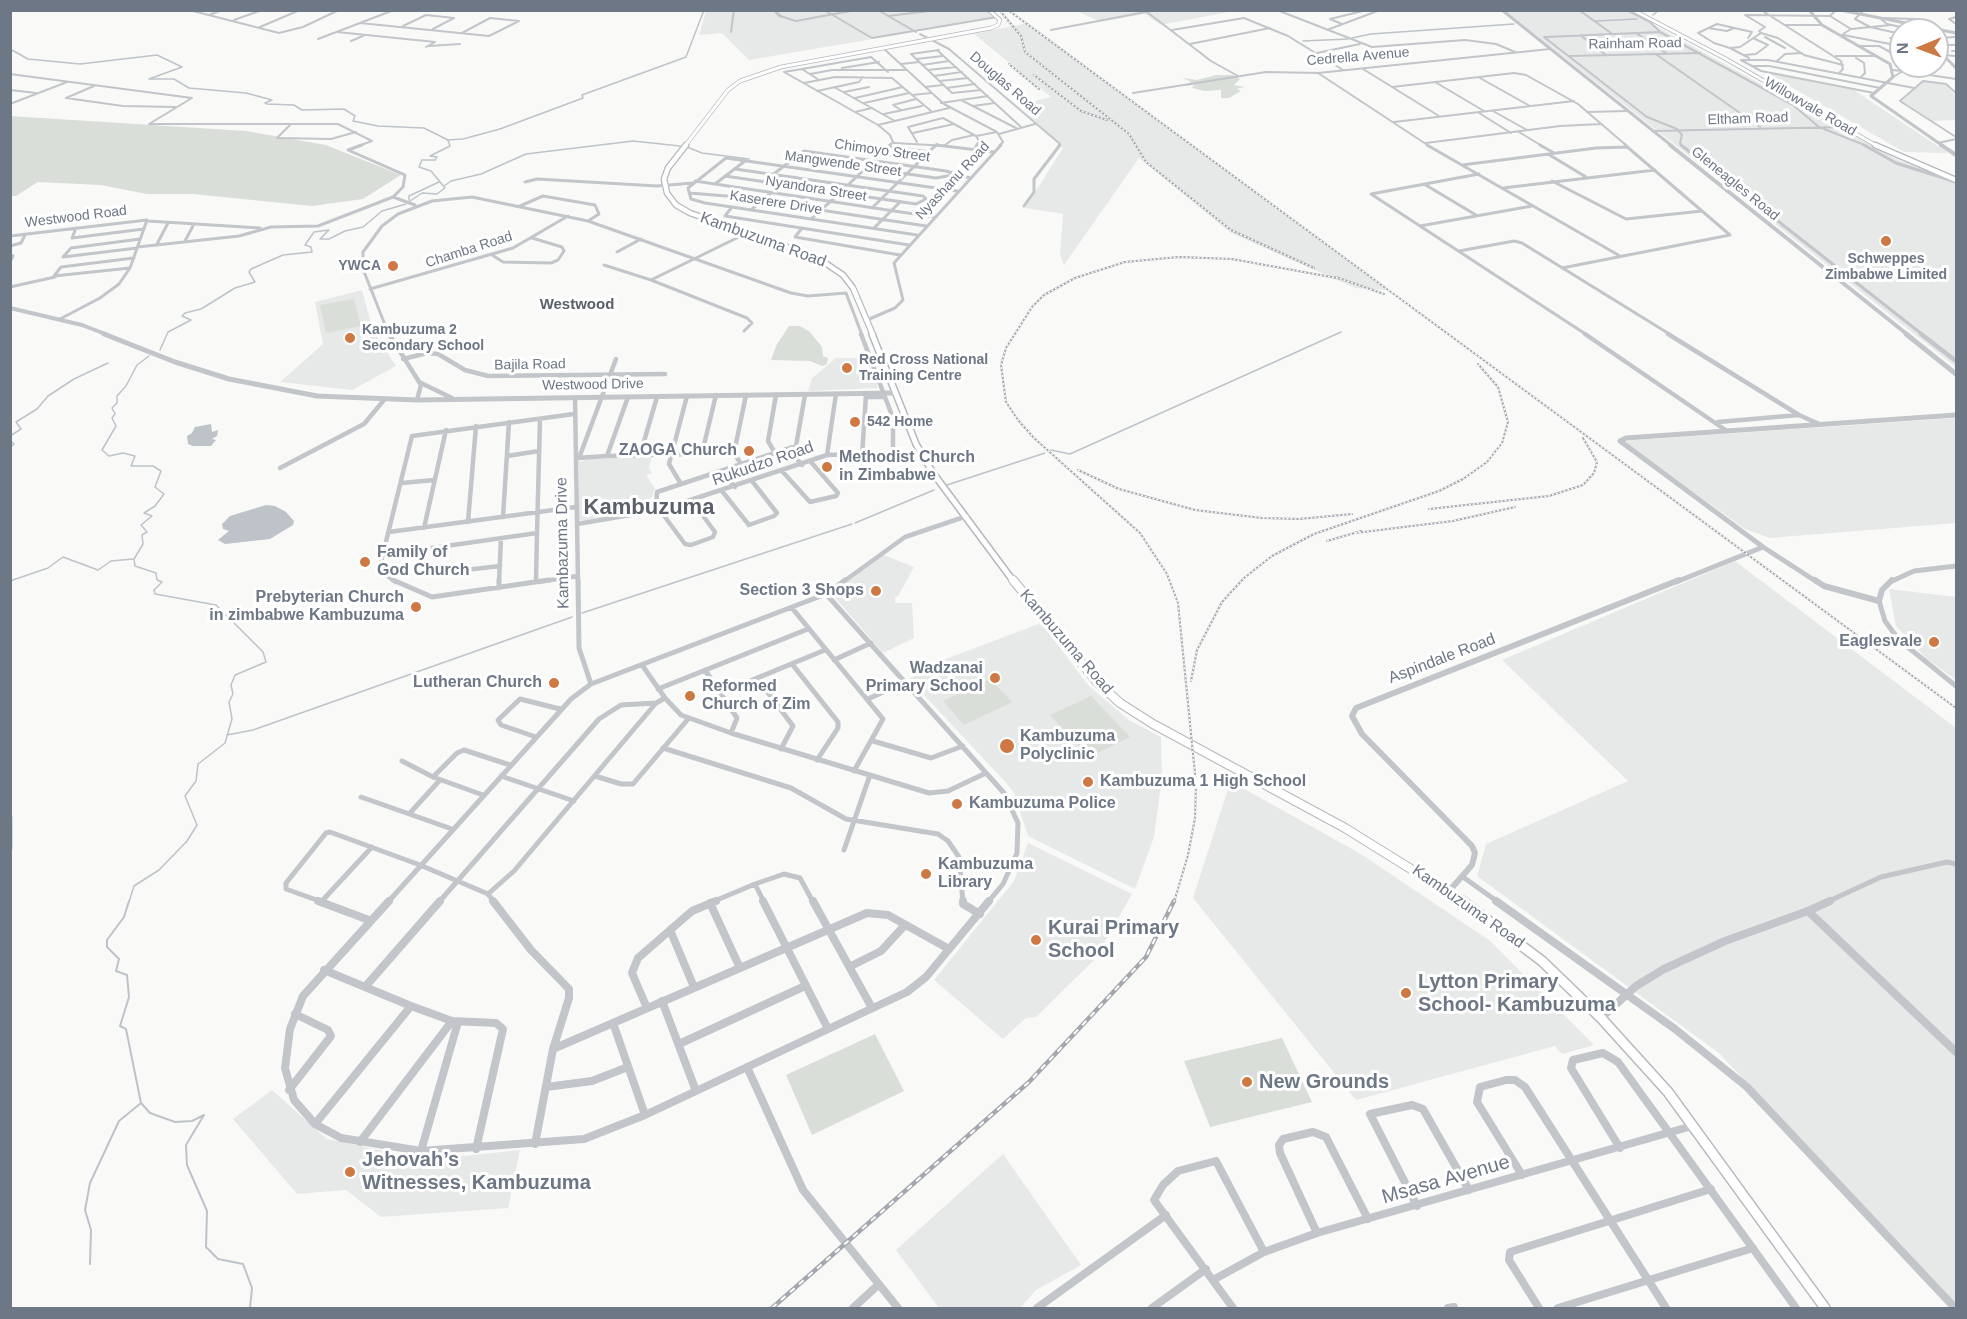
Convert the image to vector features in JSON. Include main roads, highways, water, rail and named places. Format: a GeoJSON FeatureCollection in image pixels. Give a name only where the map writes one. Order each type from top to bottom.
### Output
{"type":"FeatureCollection","features":[{"type":"Feature","properties":{"kind":"main road"},"geometry":{"type":"LineString","coordinates":[[884,48],[991,28],[1000,24],[998,17],[989,10]]}},
{"type":"Feature","properties":{"kind":"main road","name":"Willowvale Road"},"geometry":{"type":"LineString","coordinates":[[1633,10],[1666,27]]}},
{"type":"Feature","properties":{"kind":"main road","name":"Willowvale Road"},"geometry":{"type":"LineString","coordinates":[[1638,11],[1907,162],[1956,181]]}},
{"type":"Feature","properties":{"kind":"main road"},"geometry":{"type":"LineString","coordinates":[[919,42],[921,35]]}},
{"type":"Feature","properties":{"kind":"main road"},"geometry":{"type":"LineString","coordinates":[[848,55],[932,40]]}},
{"type":"Feature","properties":{"kind":"main road","name":"Kambuzuma Road"},"geometry":{"type":"LineString","coordinates":[[848,55],[769,69],[736,83],[672,163],[665,176],[664,185],[671,199],[680,208],[745,234],[810,255],[834,267],[851,284],[920,452],[1005,570],[1098,683],[1120,703],[1161,729],[1336,823],[1449,891],[1542,961],[1648,1068],[1694,1126],[1825,1308]]}},
{"type":"Feature","properties":{"kind":"waterway"},"geometry":{"type":"LineString","coordinates":[[448,140],[463,139],[500,129],[583,98],[582,95],[686,57],[704,10]]}},
{"type":"Feature","properties":{"kind":"waterway"},"geometry":{"type":"LineString","coordinates":[[1653,15],[1659,10]]}},
{"type":"Feature","properties":{"kind":"waterway"},"geometry":{"type":"LineString","coordinates":[[1596,21],[1637,19]]}},
{"type":"Feature","properties":{"kind":"waterway"},"geometry":{"type":"LineString","coordinates":[[1352,38],[1371,34],[1514,24]]}},
{"type":"Feature","properties":{"kind":"waterway"},"geometry":{"type":"LineString","coordinates":[[1303,41],[1348,39]]}},
{"type":"Feature","properties":{"kind":"waterway"},"geometry":{"type":"LineString","coordinates":[[10,49],[28,59],[80,64],[157,55],[182,67],[149,79],[174,79],[189,88],[246,93],[272,100],[265,103],[267,104],[294,105],[302,110],[344,109],[355,116],[353,121],[378,126],[424,128],[448,140]]}},
{"type":"Feature","properties":{"kind":"waterway"},"geometry":{"type":"LineString","coordinates":[[410,201],[422,193],[437,194],[445,188],[431,171],[419,167],[422,160],[435,160],[437,157],[430,156],[450,146],[448,140]]}},
{"type":"Feature","properties":{"kind":"waterway"},"geometry":{"type":"LineString","coordinates":[[444,186],[451,181],[481,174],[526,154],[633,141],[680,146]]}},
{"type":"Feature","properties":{"kind":"waterway"},"geometry":{"type":"LineString","coordinates":[[687,147],[702,153],[749,159]]}},
{"type":"Feature","properties":{"kind":"waterway"},"geometry":{"type":"LineString","coordinates":[[409,200],[409,196],[439,182]]}},
{"type":"Feature","properties":{"kind":"waterway"},"geometry":{"type":"LineString","coordinates":[[160,350],[168,332],[191,320],[182,316],[185,313],[201,309],[235,288],[255,282],[249,272],[251,269],[283,255],[312,252],[311,247],[305,245],[314,232],[329,230],[320,239],[329,239],[345,231],[363,227],[382,211],[406,204]]}},
{"type":"Feature","properties":{"kind":"waterway"},"geometry":{"type":"LineString","coordinates":[[1051,450],[1070,454],[1341,332]]}},
{"type":"Feature","properties":{"kind":"waterway"},"geometry":{"type":"LineString","coordinates":[[149,356],[137,365],[126,386],[117,396],[117,403],[112,408],[115,414],[112,418],[116,426],[102,450],[109,456],[123,453],[135,456],[131,466],[153,466],[161,471],[155,487],[164,494],[155,506],[144,513],[152,516],[141,525],[147,532],[142,535],[143,544],[134,559],[135,566],[156,573],[157,580],[162,582],[154,590],[155,594],[216,605],[263,652],[266,662],[235,675],[231,685],[233,694],[229,702],[232,719],[227,735]]}},
{"type":"Feature","properties":{"kind":"waterway"},"geometry":{"type":"LineString","coordinates":[[10,436],[21,429],[16,422],[37,409],[48,396],[74,379],[108,363]]}},
{"type":"Feature","properties":{"kind":"waterway"},"geometry":{"type":"LineString","coordinates":[[10,440],[14,444],[10,448]]}},
{"type":"Feature","properties":{"kind":"waterway"},"geometry":{"type":"LineString","coordinates":[[947,485],[1045,453]]}},
{"type":"Feature","properties":{"kind":"waterway"},"geometry":{"type":"LineString","coordinates":[[855,523],[934,490]]}},
{"type":"Feature","properties":{"kind":"waterway"},"geometry":{"type":"LineString","coordinates":[[582,613],[852,524]]}},
{"type":"Feature","properties":{"kind":"waterway"},"geometry":{"type":"LineString","coordinates":[[10,581],[48,568],[63,557],[98,570],[111,561],[133,559]]}},
{"type":"Feature","properties":{"kind":"waterway"},"geometry":{"type":"LineString","coordinates":[[227,735],[253,730],[572,617]]}},
{"type":"Feature","properties":{"kind":"waterway"},"geometry":{"type":"LineString","coordinates":[[129,902],[134,886],[159,870],[187,841],[197,825],[185,796],[196,781],[198,764],[225,743],[227,735]]}},
{"type":"Feature","properties":{"kind":"waterway"},"geometry":{"type":"LineString","coordinates":[[129,901],[124,917],[107,940],[107,947],[119,959],[116,971],[127,975],[129,997],[120,1026],[126,1029],[141,1103]]}},
{"type":"Feature","properties":{"kind":"waterway"},"geometry":{"type":"LineString","coordinates":[[90,1264],[91,1230],[85,1210],[90,1183],[119,1121],[141,1103]]}},
{"type":"Feature","properties":{"kind":"waterway"},"geometry":{"type":"LineString","coordinates":[[141,1103],[150,1113],[175,1122],[192,1121],[204,1115],[186,1145],[187,1165],[207,1211],[206,1247],[218,1259],[243,1264],[252,1288],[250,1308]]}},
{"type":"Feature","properties":{"kind":"railway"},"geometry":{"type":"LineString","coordinates":[[1008,10],[1956,708]]}},
{"type":"Feature","properties":{"kind":"railway"},"geometry":{"type":"LineString","coordinates":[[1001,12],[1021,36],[1025,52],[1129,134],[1146,162],[1231,230],[1314,268]]}},
{"type":"Feature","properties":{"kind":"railway"},"geometry":{"type":"LineString","coordinates":[[1009,64],[1039,89]]}},
{"type":"Feature","properties":{"kind":"railway"},"geometry":{"type":"LineString","coordinates":[[1034,75],[1081,111],[1107,120]]}},
{"type":"Feature","properties":{"kind":"railway"},"geometry":{"type":"LineString","coordinates":[[1174,902],[1188,855],[1195,818],[1196,784],[1178,603],[1167,574],[1140,533],[1034,438],[1018,420],[1006,402],[1001,365],[1006,348],[1032,307],[1044,295],[1075,278],[1125,262],[1179,257],[1232,259],[1341,279]]}},
{"type":"Feature","properties":{"kind":"railway"},"geometry":{"type":"LineString","coordinates":[[1336,277],[1341,279]]}},
{"type":"Feature","properties":{"kind":"railway"},"geometry":{"type":"LineString","coordinates":[[1341,279],[1384,294]]}},
{"type":"Feature","properties":{"kind":"railway"},"geometry":{"type":"LineString","coordinates":[[1191,681],[1197,650],[1222,602],[1244,578],[1272,556],[1314,534],[1439,491],[1463,479],[1487,462],[1502,443],[1508,422],[1498,387],[1478,364]]}},
{"type":"Feature","properties":{"kind":"railway"},"geometry":{"type":"LineString","coordinates":[[1429,509],[1549,496],[1583,485],[1594,473],[1597,462],[1583,438]]}},
{"type":"Feature","properties":{"kind":"railway"},"geometry":{"type":"LineString","coordinates":[[1078,470],[1119,489],[1195,510],[1262,518],[1299,519],[1352,514]]}},
{"type":"Feature","properties":{"kind":"railway"},"geometry":{"type":"LineString","coordinates":[[1355,533],[1453,521],[1515,507]]}},
{"type":"Feature","properties":{"kind":"railway"},"geometry":{"type":"LineString","coordinates":[[1327,541],[1361,531]]}},
{"type":"Feature","properties":{"kind":"railway"},"geometry":{"type":"LineString","coordinates":[[772,1308],[1029,1082],[1146,957],[1174,901]]}},
{"type":"Feature","properties":{"kind":"place","name":"Schweppes Zimbabwe Limited"},"geometry":{"type":"Point","coordinates":[1886,241]}},
{"type":"Feature","properties":{"kind":"place","name":"YWCA"},"geometry":{"type":"Point","coordinates":[393,266]}},
{"type":"Feature","properties":{"kind":"place","name":"Kambuzuma 2 Secondary School"},"geometry":{"type":"Point","coordinates":[350,338]}},
{"type":"Feature","properties":{"kind":"place","name":"Red Cross National Training Centre"},"geometry":{"type":"Point","coordinates":[847,368]}},
{"type":"Feature","properties":{"kind":"place","name":"542 Home"},"geometry":{"type":"Point","coordinates":[855,422]}},
{"type":"Feature","properties":{"kind":"place","name":"ZAOGA Church"},"geometry":{"type":"Point","coordinates":[749,451]}},
{"type":"Feature","properties":{"kind":"place","name":"Methodist Church in Zimbabwe"},"geometry":{"type":"Point","coordinates":[827,467]}},
{"type":"Feature","properties":{"kind":"place","name":"Family of God Church"},"geometry":{"type":"Point","coordinates":[365,562]}},
{"type":"Feature","properties":{"kind":"place","name":"Section 3 Shops"},"geometry":{"type":"Point","coordinates":[876,591]}},
{"type":"Feature","properties":{"kind":"place","name":"Prebyterian Church in zimbabwe Kambuzuma"},"geometry":{"type":"Point","coordinates":[416,607]}},
{"type":"Feature","properties":{"kind":"place","name":"Eaglesvale"},"geometry":{"type":"Point","coordinates":[1934,642]}},
{"type":"Feature","properties":{"kind":"place","name":"Wadzanai Primary School"},"geometry":{"type":"Point","coordinates":[995,678]}},
{"type":"Feature","properties":{"kind":"place","name":"Lutheran Church"},"geometry":{"type":"Point","coordinates":[554,683]}},
{"type":"Feature","properties":{"kind":"place","name":"Reformed Church of Zim"},"geometry":{"type":"Point","coordinates":[690,696]}},
{"type":"Feature","properties":{"kind":"place","name":"Kambuzuma Polyclinic"},"geometry":{"type":"Point","coordinates":[1007,746]}},
{"type":"Feature","properties":{"kind":"place","name":"Kambuzuma 1 High School"},"geometry":{"type":"Point","coordinates":[1088,782]}},
{"type":"Feature","properties":{"kind":"place","name":"Kambuzuma Police"},"geometry":{"type":"Point","coordinates":[957,804]}},
{"type":"Feature","properties":{"kind":"place","name":"Kambuzuma Library"},"geometry":{"type":"Point","coordinates":[926,874]}},
{"type":"Feature","properties":{"kind":"place","name":"Kurai Primary School"},"geometry":{"type":"Point","coordinates":[1036,940]}},
{"type":"Feature","properties":{"kind":"place","name":"Lytton Primary School- Kambuzuma"},"geometry":{"type":"Point","coordinates":[1406,993]}},
{"type":"Feature","properties":{"kind":"place","name":"New Grounds"},"geometry":{"type":"Point","coordinates":[1247,1082]}},
{"type":"Feature","properties":{"kind":"place","name":"Jehovah’s Witnesses, Kambuzuma"},"geometry":{"type":"Point","coordinates":[350,1172]}},
{"type":"Feature","properties":{"kind":"district","name":"Westwood"},"geometry":{"type":"Point","coordinates":[577,305]}},
{"type":"Feature","properties":{"kind":"district","name":"Kambuzuma"},"geometry":{"type":"Point","coordinates":[649,508]}}]}
